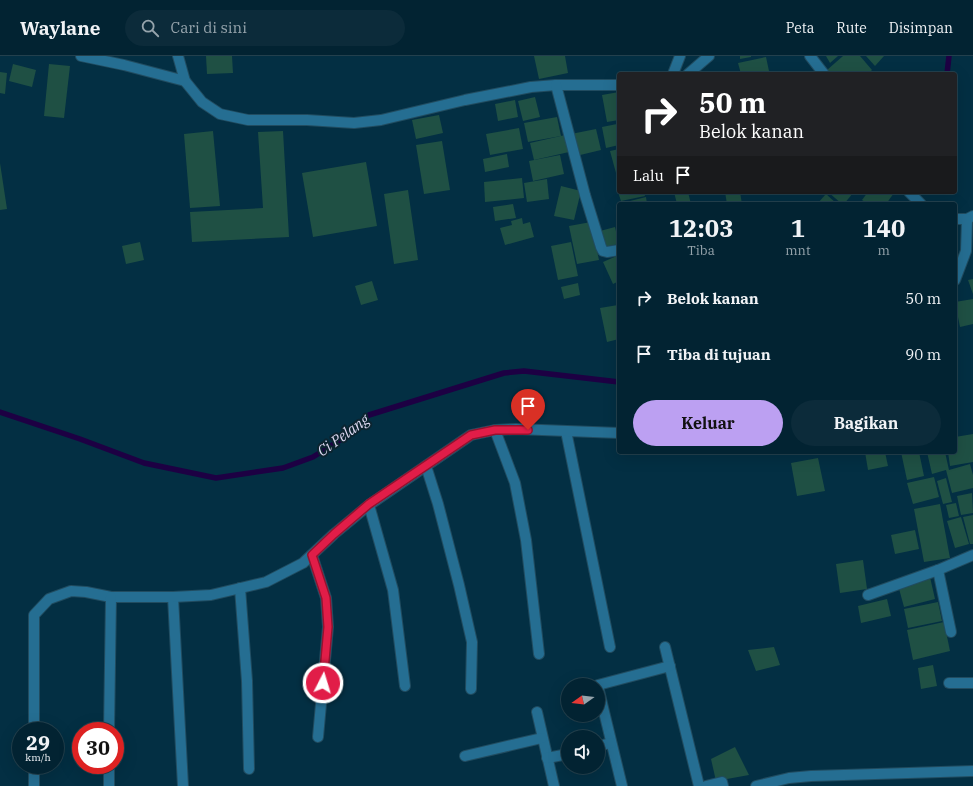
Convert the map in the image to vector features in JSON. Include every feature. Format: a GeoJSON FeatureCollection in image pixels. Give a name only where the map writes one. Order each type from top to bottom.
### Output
{"type":"FeatureCollection","features":[{"type":"Feature","properties":{"kind":"street"},"geometry":{"type":"LineString","coordinates":[[81,56],[124,65],[185,81]]}},
{"type":"Feature","properties":{"kind":"street"},"geometry":{"type":"LineString","coordinates":[[178,56],[185,81],[202,102],[220,114],[248,120],[307,120],[354,123],[381,120],[508,91],[556,85],[617,85]]}},
{"type":"Feature","properties":{"kind":"street"},"geometry":{"type":"LineString","coordinates":[[675,72],[680,56]]}},
{"type":"Feature","properties":{"kind":"street"},"geometry":{"type":"LineString","coordinates":[[690,72],[709,56]]}},
{"type":"Feature","properties":{"kind":"street"},"geometry":{"type":"LineString","coordinates":[[810,56],[822,72]]}},
{"type":"Feature","properties":{"kind":"street"},"geometry":{"type":"LineString","coordinates":[[556,85],[585,195],[601,247],[603,251],[607,252],[617,250]]}},
{"type":"Feature","properties":{"kind":"street"},"geometry":{"type":"LineString","coordinates":[[911,194],[919,202]]}},
{"type":"Feature","properties":{"kind":"street"},"geometry":{"type":"LineString","coordinates":[[957,219],[970,218],[966,251],[957,275]]}},
{"type":"Feature","properties":{"kind":"street"},"geometry":{"type":"LineString","coordinates":[[495,430],[515,483],[526,540],[539,654]]}},
{"type":"Feature","properties":{"kind":"street"},"geometry":{"type":"LineString","coordinates":[[34,722],[34,615],[49,599],[70,592],[86,592],[111,597],[173,597],[211,595],[266,582],[303,564],[334,534],[369,504],[471,435],[495,430],[617,433]]}},
{"type":"Feature","properties":{"kind":"street"},"geometry":{"type":"LineString","coordinates":[[566,431],[610,647]]}},
{"type":"Feature","properties":{"kind":"street"},"geometry":{"type":"LineString","coordinates":[[426,466],[442,519],[472,642],[472,689]]}},
{"type":"Feature","properties":{"kind":"street"},"geometry":{"type":"LineString","coordinates":[[369,504],[394,590],[405,686]]}},
{"type":"Feature","properties":{"kind":"street"},"geometry":{"type":"LineString","coordinates":[[312,555],[326,598],[328,627],[318,737]]}},
{"type":"Feature","properties":{"kind":"street"},"geometry":{"type":"LineString","coordinates":[[868,594],[938,570],[973,555]]}},
{"type":"Feature","properties":{"kind":"street"},"geometry":{"type":"LineString","coordinates":[[938,570],[951,632]]}},
{"type":"Feature","properties":{"kind":"street"},"geometry":{"type":"LineString","coordinates":[[240,588],[247,681],[249,769]]}},
{"type":"Feature","properties":{"kind":"street"},"geometry":{"type":"LineString","coordinates":[[109,722],[111,597]]}},
{"type":"Feature","properties":{"kind":"street"},"geometry":{"type":"LineString","coordinates":[[173,597],[183,786]]}},
{"type":"Feature","properties":{"kind":"street"},"geometry":{"type":"LineString","coordinates":[[665,647],[699,786]]}},
{"type":"Feature","properties":{"kind":"street"},"geometry":{"type":"LineString","coordinates":[[605,684],[670,666]]}},
{"type":"Feature","properties":{"kind":"street"},"geometry":{"type":"LineString","coordinates":[[949,683],[973,683]]}},
{"type":"Feature","properties":{"kind":"street"},"geometry":{"type":"LineString","coordinates":[[537,712],[554,786]]}},
{"type":"Feature","properties":{"kind":"street"},"geometry":{"type":"LineString","coordinates":[[605,717],[622,786]]}},
{"type":"Feature","properties":{"kind":"street"},"geometry":{"type":"LineString","coordinates":[[465,756],[542,738]]}},
{"type":"Feature","properties":{"kind":"street"},"geometry":{"type":"LineString","coordinates":[[605,744],[611,743]]}},
{"type":"Feature","properties":{"kind":"street"},"geometry":{"type":"LineString","coordinates":[[547,758],[561,755]]}},
{"type":"Feature","properties":{"kind":"street"},"geometry":{"type":"LineString","coordinates":[[756,786],[790,782],[811,776],[973,771]]}},
{"type":"Feature","properties":{"kind":"street"},"geometry":{"type":"LineString","coordinates":[[34,774],[34,786]]}},
{"type":"Feature","properties":{"kind":"street"},"geometry":{"type":"LineString","coordinates":[[109,774],[109,786]]}},
{"type":"Feature","properties":{"kind":"street"},"geometry":{"type":"LineString","coordinates":[[706,786],[722,782],[723,786]]}},
{"type":"Feature","properties":{"kind":"building"},"geometry":{"type":"Polygon","coordinates":[[[206,56],[232,56],[233,73],[207,74],[206,56]]]}},
{"type":"Feature","properties":{"kind":"building"},"geometry":{"type":"Polygon","coordinates":[[[534,56],[565,56],[568,73],[539,79],[534,56]]]}},
{"type":"Feature","properties":{"kind":"building"},"geometry":{"type":"Polygon","coordinates":[[[740,56],[751,56],[751,57],[740,59],[740,56]]]}},
{"type":"Feature","properties":{"kind":"building"},"geometry":{"type":"Polygon","coordinates":[[[826,56],[838,56],[830,63],[826,56]]]}},
{"type":"Feature","properties":{"kind":"building"},"geometry":{"type":"Polygon","coordinates":[[[843,56],[860,56],[872,70],[870,72],[830,72],[827,70],[843,56]]]}},
{"type":"Feature","properties":{"kind":"building"},"geometry":{"type":"Polygon","coordinates":[[[866,56],[884,56],[875,66],[866,56]]]}},
{"type":"Feature","properties":{"kind":"building"},"geometry":{"type":"Polygon","coordinates":[[[766,57],[769,71],[740,72],[738,63],[766,57]]]}},
{"type":"Feature","properties":{"kind":"building"},"geometry":{"type":"Polygon","coordinates":[[[13,64],[36,70],[32,87],[9,81],[13,64]]]}},
{"type":"Feature","properties":{"kind":"building"},"geometry":{"type":"Polygon","coordinates":[[[49,64],[70,66],[64,118],[44,116],[49,64]]]}},
{"type":"Feature","properties":{"kind":"building"},"geometry":{"type":"Polygon","coordinates":[[[0,72],[7,73],[5,94],[0,93],[0,72]]]}},
{"type":"Feature","properties":{"kind":"building"},"geometry":{"type":"Polygon","coordinates":[[[617,92],[617,120],[607,122],[602,95],[617,92]]]}},
{"type":"Feature","properties":{"kind":"building"},"geometry":{"type":"Polygon","coordinates":[[[535,97],[540,117],[523,121],[518,101],[535,97]]]}},
{"type":"Feature","properties":{"kind":"building"},"geometry":{"type":"Polygon","coordinates":[[[515,100],[518,117],[498,121],[495,104],[515,100]]]}},
{"type":"Feature","properties":{"kind":"building"},"geometry":{"type":"Polygon","coordinates":[[[439,115],[443,133],[416,139],[412,120],[439,115]]]}},
{"type":"Feature","properties":{"kind":"building"},"geometry":{"type":"Polygon","coordinates":[[[557,117],[561,136],[528,142],[524,123],[557,117]]]}},
{"type":"Feature","properties":{"kind":"building"},"geometry":{"type":"Polygon","coordinates":[[[617,124],[617,145],[606,148],[602,127],[617,124]]]}},
{"type":"Feature","properties":{"kind":"building"},"geometry":{"type":"Polygon","coordinates":[[[519,128],[523,149],[490,155],[486,134],[519,128]]]}},
{"type":"Feature","properties":{"kind":"building"},"geometry":{"type":"Polygon","coordinates":[[[596,129],[601,150],[576,156],[571,134],[596,129]]]}},
{"type":"Feature","properties":{"kind":"building"},"geometry":{"type":"Polygon","coordinates":[[[213,131],[220,206],[190,208],[184,134],[213,131]]]}},
{"type":"Feature","properties":{"kind":"building"},"geometry":{"type":"Polygon","coordinates":[[[283,131],[289,237],[192,242],[190,212],[263,208],[258,132],[283,131]]]}},
{"type":"Feature","properties":{"kind":"building"},"geometry":{"type":"Polygon","coordinates":[[[565,135],[569,152],[534,160],[530,143],[565,135]]]}},
{"type":"Feature","properties":{"kind":"building"},"geometry":{"type":"Polygon","coordinates":[[[442,141],[450,190],[424,194],[416,145],[442,141]]]}},
{"type":"Feature","properties":{"kind":"building"},"geometry":{"type":"Polygon","coordinates":[[[617,149],[616,173],[610,151],[617,149]]]}},
{"type":"Feature","properties":{"kind":"building"},"geometry":{"type":"Polygon","coordinates":[[[507,154],[509,167],[485,172],[483,159],[507,154]]]}},
{"type":"Feature","properties":{"kind":"building"},"geometry":{"type":"Polygon","coordinates":[[[560,155],[564,174],[533,181],[529,161],[560,155]]]}},
{"type":"Feature","properties":{"kind":"building"},"geometry":{"type":"Polygon","coordinates":[[[366,162],[377,226],[313,237],[302,173],[366,162]]]}},
{"type":"Feature","properties":{"kind":"building"},"geometry":{"type":"Polygon","coordinates":[[[0,163],[7,209],[0,210],[0,163]]]}},
{"type":"Feature","properties":{"kind":"building"},"geometry":{"type":"Polygon","coordinates":[[[522,178],[524,198],[485,202],[484,182],[522,178]]]}},
{"type":"Feature","properties":{"kind":"building"},"geometry":{"type":"Polygon","coordinates":[[[547,179],[549,199],[527,202],[524,183],[547,179]]]}},
{"type":"Feature","properties":{"kind":"building"},"geometry":{"type":"Polygon","coordinates":[[[561,186],[581,191],[574,220],[554,216],[561,186]]]}},
{"type":"Feature","properties":{"kind":"building"},"geometry":{"type":"Polygon","coordinates":[[[408,190],[418,260],[394,264],[384,194],[408,190]]]}},
{"type":"Feature","properties":{"kind":"building"},"geometry":{"type":"Polygon","coordinates":[[[619,194],[644,194],[645,196],[621,201],[619,194]]]}},
{"type":"Feature","properties":{"kind":"building"},"geometry":{"type":"Polygon","coordinates":[[[674,194],[688,194],[690,202],[676,202],[674,194]]]}},
{"type":"Feature","properties":{"kind":"building"},"geometry":{"type":"Polygon","coordinates":[[[725,194],[740,194],[742,202],[727,202],[725,194]]]}},
{"type":"Feature","properties":{"kind":"building"},"geometry":{"type":"Polygon","coordinates":[[[826,194],[835,202],[819,202],[826,194]]]}},
{"type":"Feature","properties":{"kind":"building"},"geometry":{"type":"Polygon","coordinates":[[[830,194],[852,194],[846,202],[840,202],[830,194]]]}},
{"type":"Feature","properties":{"kind":"building"},"geometry":{"type":"Polygon","coordinates":[[[866,194],[893,194],[887,202],[865,202],[862,200],[866,194]]]}},
{"type":"Feature","properties":{"kind":"building"},"geometry":{"type":"Polygon","coordinates":[[[646,197],[647,202],[626,202],[646,197]]]}},
{"type":"Feature","properties":{"kind":"building"},"geometry":{"type":"Polygon","coordinates":[[[513,204],[516,218],[495,221],[493,207],[513,204]]]}},
{"type":"Feature","properties":{"kind":"building"},"geometry":{"type":"Polygon","coordinates":[[[522,218],[523,224],[530,222],[534,237],[505,245],[500,228],[512,225],[511,221],[522,218]]]}},
{"type":"Feature","properties":{"kind":"building"},"geometry":{"type":"Polygon","coordinates":[[[591,222],[599,260],[577,264],[569,226],[591,222]]]}},
{"type":"Feature","properties":{"kind":"building"},"geometry":{"type":"Polygon","coordinates":[[[615,227],[617,244],[604,247],[600,231],[615,227]]]}},
{"type":"Feature","properties":{"kind":"building"},"geometry":{"type":"Polygon","coordinates":[[[140,242],[144,260],[126,264],[122,246],[140,242]]]}},
{"type":"Feature","properties":{"kind":"building"},"geometry":{"type":"Polygon","coordinates":[[[571,242],[578,276],[558,280],[551,246],[571,242]]]}},
{"type":"Feature","properties":{"kind":"building"},"geometry":{"type":"Polygon","coordinates":[[[617,256],[617,282],[613,284],[603,262],[617,256]]]}},
{"type":"Feature","properties":{"kind":"building"},"geometry":{"type":"Polygon","coordinates":[[[973,279],[973,294],[968,280],[973,279]]]}},
{"type":"Feature","properties":{"kind":"building"},"geometry":{"type":"Polygon","coordinates":[[[372,281],[378,300],[361,305],[355,286],[372,281]]]}},
{"type":"Feature","properties":{"kind":"building"},"geometry":{"type":"Polygon","coordinates":[[[578,283],[580,295],[564,299],[561,287],[578,283]]]}},
{"type":"Feature","properties":{"kind":"building"},"geometry":{"type":"Polygon","coordinates":[[[973,299],[973,324],[960,327],[957,312],[957,302],[973,299]]]}},
{"type":"Feature","properties":{"kind":"building"},"geometry":{"type":"Polygon","coordinates":[[[617,305],[617,340],[607,342],[600,308],[617,305]]]}},
{"type":"Feature","properties":{"kind":"building"},"geometry":{"type":"Polygon","coordinates":[[[973,434],[973,462],[950,466],[948,454],[957,454],[957,437],[973,434]]]}},
{"type":"Feature","properties":{"kind":"building"},"geometry":{"type":"Polygon","coordinates":[[[865,454],[885,454],[888,466],[868,470],[865,454]]]}},
{"type":"Feature","properties":{"kind":"building"},"geometry":{"type":"Polygon","coordinates":[[[901,454],[919,454],[924,476],[907,480],[901,454]]]}},
{"type":"Feature","properties":{"kind":"building"},"geometry":{"type":"Polygon","coordinates":[[[927,454],[945,454],[949,470],[970,464],[973,475],[973,488],[952,493],[946,470],[932,474],[927,454]]]}},
{"type":"Feature","properties":{"kind":"building"},"geometry":{"type":"Polygon","coordinates":[[[818,458],[825,491],[797,496],[791,463],[818,458]]]}},
{"type":"Feature","properties":{"kind":"building"},"geometry":{"type":"Polygon","coordinates":[[[934,477],[939,497],[913,504],[907,483],[934,477]]]}},
{"type":"Feature","properties":{"kind":"building"},"geometry":{"type":"Polygon","coordinates":[[[946,478],[952,502],[943,504],[937,481],[946,478]]]}},
{"type":"Feature","properties":{"kind":"building"},"geometry":{"type":"Polygon","coordinates":[[[972,493],[973,513],[961,515],[957,496],[972,493]]]}},
{"type":"Feature","properties":{"kind":"building"},"geometry":{"type":"Polygon","coordinates":[[[956,503],[959,516],[949,518],[946,505],[956,503]]]}},
{"type":"Feature","properties":{"kind":"building"},"geometry":{"type":"Polygon","coordinates":[[[940,504],[950,558],[924,562],[914,509],[940,504]]]}},
{"type":"Feature","properties":{"kind":"building"},"geometry":{"type":"Polygon","coordinates":[[[973,515],[973,544],[970,544],[963,517],[973,515]]]}},
{"type":"Feature","properties":{"kind":"building"},"geometry":{"type":"Polygon","coordinates":[[[961,517],[969,544],[955,548],[947,521],[961,517]]]}},
{"type":"Feature","properties":{"kind":"building"},"geometry":{"type":"Polygon","coordinates":[[[915,530],[919,549],[895,554],[891,535],[915,530]]]}},
{"type":"Feature","properties":{"kind":"building"},"geometry":{"type":"Polygon","coordinates":[[[863,560],[867,589],[840,593],[836,564],[863,560]]]}},
{"type":"Feature","properties":{"kind":"building"},"geometry":{"type":"Polygon","coordinates":[[[930,577],[935,599],[904,607],[898,585],[930,577]]]}},
{"type":"Feature","properties":{"kind":"building"},"geometry":{"type":"Polygon","coordinates":[[[887,599],[891,616],[861,623],[858,606],[887,599]]]}},
{"type":"Feature","properties":{"kind":"building"},"geometry":{"type":"Polygon","coordinates":[[[938,602],[942,621],[908,628],[904,609],[938,602]]]}},
{"type":"Feature","properties":{"kind":"building"},"geometry":{"type":"Polygon","coordinates":[[[944,622],[950,651],[913,660],[907,630],[944,622]]]}},
{"type":"Feature","properties":{"kind":"building"},"geometry":{"type":"Polygon","coordinates":[[[774,647],[780,665],[756,671],[748,650],[774,647]]]}},
{"type":"Feature","properties":{"kind":"building"},"geometry":{"type":"Polygon","coordinates":[[[933,665],[937,686],[921,689],[918,668],[933,665]]]}},
{"type":"Feature","properties":{"kind":"building"},"geometry":{"type":"Polygon","coordinates":[[[735,747],[749,775],[716,781],[711,759],[735,747]]]}},
{"type":"Feature","properties":{"kind":"waterway","name":"Ci Pelang"},"geometry":{"type":"LineString","coordinates":[[947,72],[949,56]]}},
{"type":"Feature","properties":{"kind":"waterway","name":"Ci Pelang"},"geometry":{"type":"LineString","coordinates":[[0,412],[80,439],[144,463],[216,478],[283,468],[313,457],[345,437],[369,415],[504,373],[524,371],[617,382]]}},
{"type":"Feature","properties":{"kind":"route"},"geometry":{"type":"LineString","coordinates":[[323,683],[328,627],[326,598],[312,555],[369,504],[471,435],[495,430],[528,430]]}}]}
